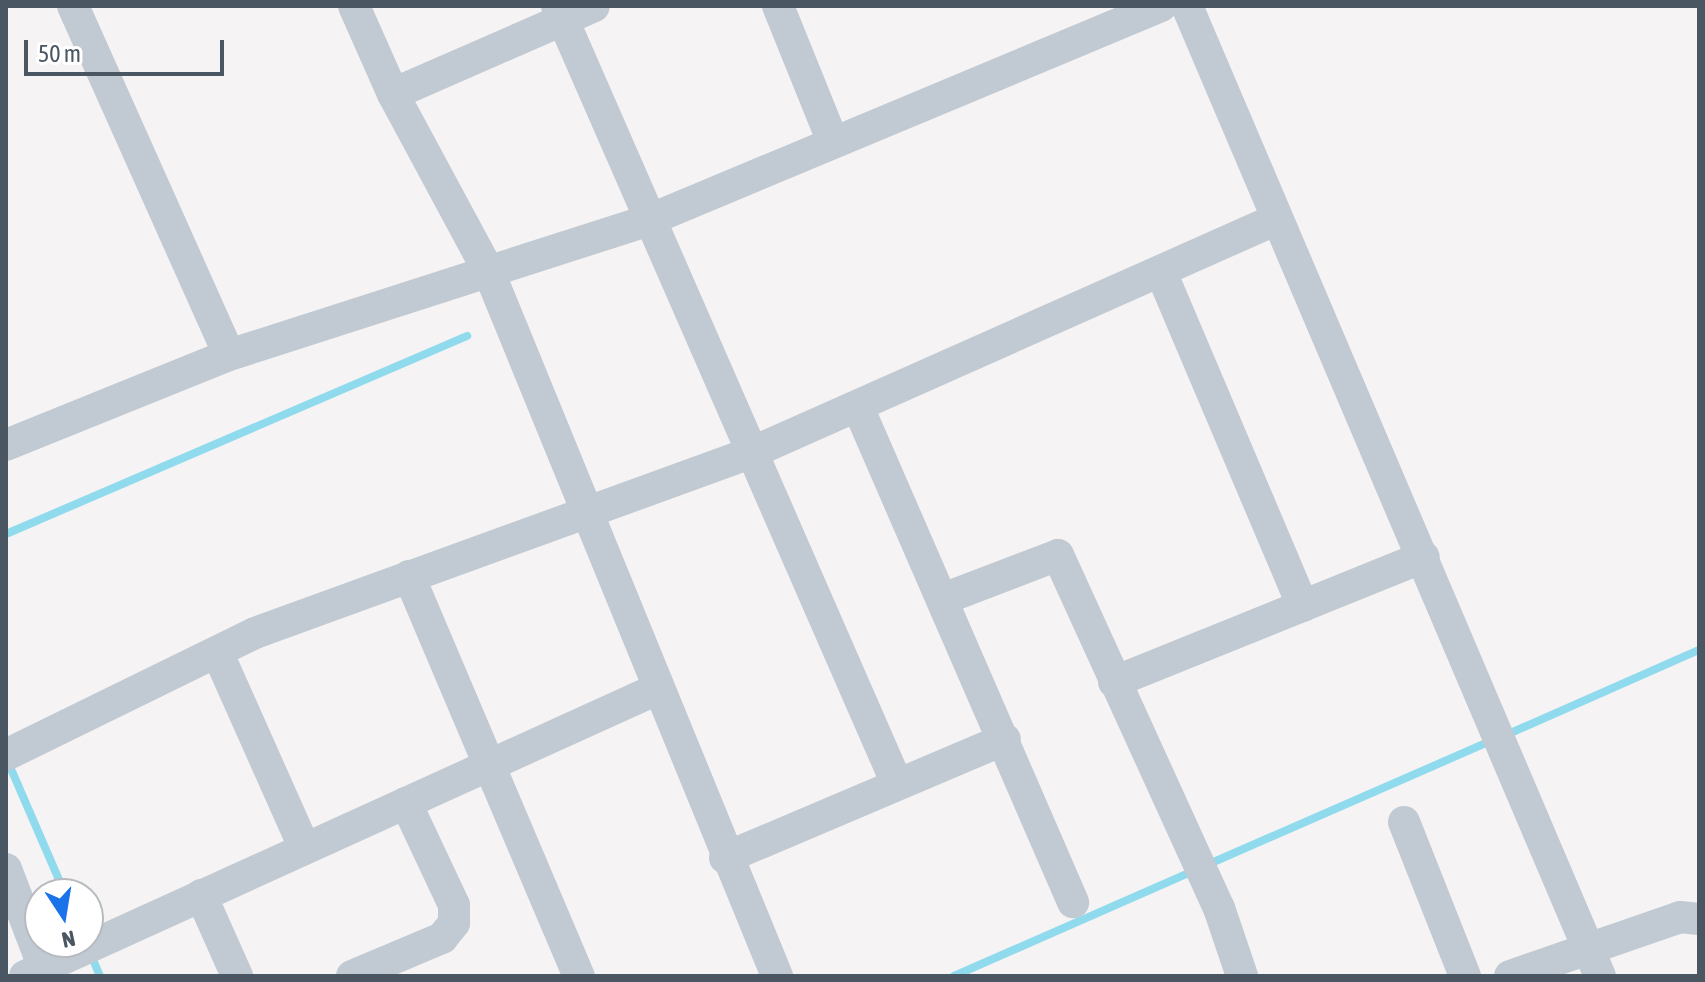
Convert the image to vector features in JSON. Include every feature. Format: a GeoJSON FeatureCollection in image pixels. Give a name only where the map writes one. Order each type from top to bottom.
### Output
{"type":"FeatureCollection","features":[{"type":"Feature","properties":{"kind":"street"},"geometry":{"type":"LineString","coordinates":[[73,6],[229,355]]}},
{"type":"Feature","properties":{"kind":"street"},"geometry":{"type":"LineString","coordinates":[[354,6],[393,94],[489,272],[592,516],[725,858],[777,976]]}},
{"type":"Feature","properties":{"kind":"street"},"geometry":{"type":"LineString","coordinates":[[393,94],[560,13],[594,6]]}},
{"type":"Feature","properties":{"kind":"street"},"geometry":{"type":"LineString","coordinates":[[778,6],[833,142]]}},
{"type":"Feature","properties":{"kind":"street"},"geometry":{"type":"LineString","coordinates":[[6,445],[229,355],[649,220],[1161,6]]}},
{"type":"Feature","properties":{"kind":"street"},"geometry":{"type":"LineString","coordinates":[[1187,6],[1600,976]]}},
{"type":"Feature","properties":{"kind":"street"},"geometry":{"type":"LineString","coordinates":[[560,13],[897,784]]}},
{"type":"Feature","properties":{"kind":"street"},"geometry":{"type":"LineString","coordinates":[[6,755],[219,656],[255,633],[409,576],[592,516],[753,452],[1277,219]]}},
{"type":"Feature","properties":{"kind":"street"},"geometry":{"type":"LineString","coordinates":[[1161,272],[1303,606]]}},
{"type":"Feature","properties":{"kind":"street"},"geometry":{"type":"LineString","coordinates":[[858,407],[1005,739],[1073,902]]}},
{"type":"Feature","properties":{"kind":"street"},"geometry":{"type":"LineString","coordinates":[[943,599],[1058,555],[1219,908],[1242,976]]}},
{"type":"Feature","properties":{"kind":"street"},"geometry":{"type":"LineString","coordinates":[[1114,682],[1424,557]]}},
{"type":"Feature","properties":{"kind":"street"},"geometry":{"type":"LineString","coordinates":[[409,576],[487,766],[579,976]]}},
{"type":"Feature","properties":{"kind":"street"},"geometry":{"type":"LineString","coordinates":[[219,656],[303,845]]}},
{"type":"Feature","properties":{"kind":"street"},"geometry":{"type":"LineString","coordinates":[[6,869],[38,973],[303,845],[406,803],[657,689]]}},
{"type":"Feature","properties":{"kind":"street"},"geometry":{"type":"LineString","coordinates":[[725,858],[1005,739]]}},
{"type":"Feature","properties":{"kind":"street"},"geometry":{"type":"LineString","coordinates":[[352,976],[442,938],[454,923],[454,905],[406,803]]}},
{"type":"Feature","properties":{"kind":"street"},"geometry":{"type":"LineString","coordinates":[[1404,822],[1465,976]]}},
{"type":"Feature","properties":{"kind":"street"},"geometry":{"type":"LineString","coordinates":[[201,895],[237,976]]}},
{"type":"Feature","properties":{"kind":"street"},"geometry":{"type":"LineString","coordinates":[[1510,976],[1587,946],[1680,917],[1699,919]]}},
{"type":"Feature","properties":{"kind":"waterway"},"geometry":{"type":"LineString","coordinates":[[6,534],[467,336]]}},
{"type":"Feature","properties":{"kind":"waterway"},"geometry":{"type":"LineString","coordinates":[[1506,735],[1699,650]]}},
{"type":"Feature","properties":{"kind":"waterway"},"geometry":{"type":"LineString","coordinates":[[1209,864],[1493,740]]}},
{"type":"Feature","properties":{"kind":"waterway"},"geometry":{"type":"LineString","coordinates":[[8,762],[58,878]]}},
{"type":"Feature","properties":{"kind":"waterway"},"geometry":{"type":"LineString","coordinates":[[954,976],[1196,870]]}},
{"type":"Feature","properties":{"kind":"waterway"},"geometry":{"type":"LineString","coordinates":[[92,958],[100,976]]}}]}
